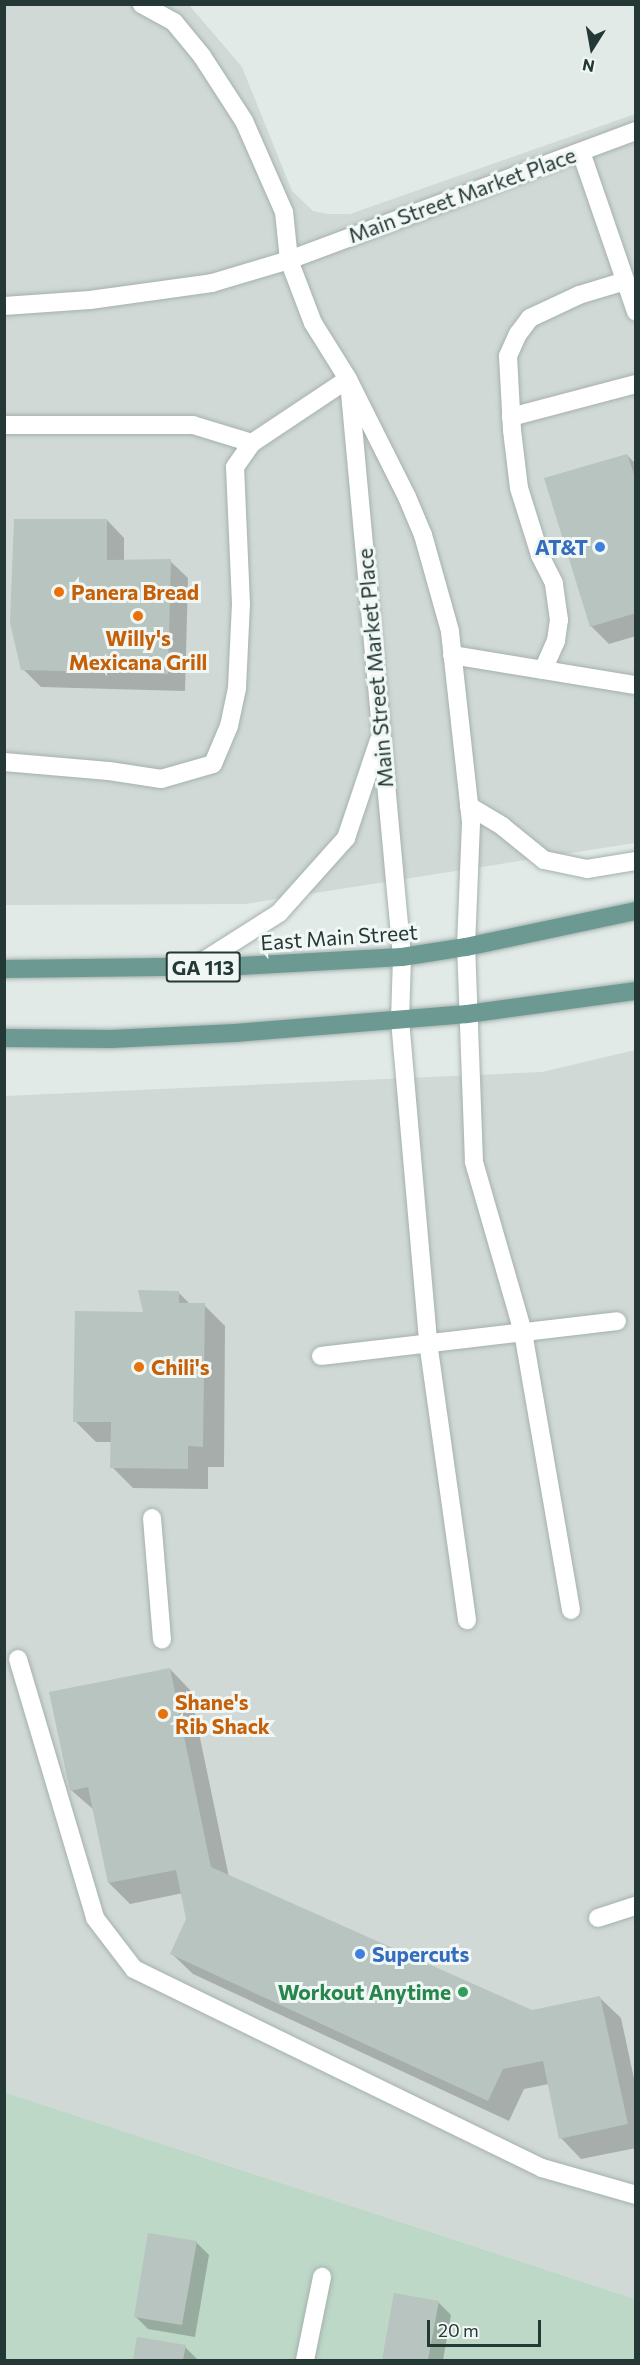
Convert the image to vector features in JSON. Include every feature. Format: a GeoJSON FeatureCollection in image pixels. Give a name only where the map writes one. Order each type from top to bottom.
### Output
{"type":"FeatureCollection","features":[{"type":"Feature","properties":{"kind":"main road","name":"East Main Street"},"geometry":{"type":"LineString","coordinates":[[4,969],[194,967],[402,957],[466,947],[636,911]]}},
{"type":"Feature","properties":{"kind":"main road"},"geometry":{"type":"LineString","coordinates":[[4,1038],[111,1039],[201,1035],[467,1014],[636,991]]}},
{"type":"Feature","properties":{"kind":"street","name":"Main Street Market Place"},"geometry":{"type":"LineString","coordinates":[[142,4],[174,22],[202,56],[244,121],[284,212],[289,260],[313,323],[348,379],[423,535],[450,631],[471,822],[466,947],[474,1162],[524,1332],[571,1610]]}},
{"type":"Feature","properties":{"kind":"street","name":"Main Street Market Place"},"geometry":{"type":"LineString","coordinates":[[4,306],[90,300],[212,283],[289,260],[636,131]]}},
{"type":"Feature","properties":{"kind":"street"},"geometry":{"type":"LineString","coordinates":[[580,152],[636,312]]}},
{"type":"Feature","properties":{"kind":"street"},"geometry":{"type":"LineString","coordinates":[[543,670],[556,641],[559,620],[554,583],[540,555],[519,488],[511,417],[508,356],[518,334],[530,318],[579,295],[625,281]]}},
{"type":"Feature","properties":{"kind":"street","name":"Main Street Market Place"},"geometry":{"type":"LineString","coordinates":[[348,379],[402,957],[400,1020],[428,1342],[467,1620]]}},
{"type":"Feature","properties":{"kind":"street"},"geometry":{"type":"LineString","coordinates":[[4,762],[109,771],[161,780],[213,764],[229,726],[237,688],[241,604],[235,467],[252,443],[348,379]]}},
{"type":"Feature","properties":{"kind":"street"},"geometry":{"type":"LineString","coordinates":[[511,417],[636,384]]}},
{"type":"Feature","properties":{"kind":"street"},"geometry":{"type":"LineString","coordinates":[[4,425],[193,425],[252,443]]}},
{"type":"Feature","properties":{"kind":"street"},"geometry":{"type":"LineString","coordinates":[[452,655],[636,685]]}},
{"type":"Feature","properties":{"kind":"street"},"geometry":{"type":"LineString","coordinates":[[194,967],[279,913],[346,838],[381,732]]}},
{"type":"Feature","properties":{"kind":"street"},"geometry":{"type":"LineString","coordinates":[[469,806],[502,826],[544,860],[587,869],[636,861]]}},
{"type":"Feature","properties":{"kind":"street"},"geometry":{"type":"LineString","coordinates":[[321,1356],[617,1321]]}},
{"type":"Feature","properties":{"kind":"street"},"geometry":{"type":"LineString","coordinates":[[152,1518],[162,1640]]}},
{"type":"Feature","properties":{"kind":"street"},"geometry":{"type":"LineString","coordinates":[[18,1659],[95,1917],[134,1970],[542,2168],[636,2195]]}},
{"type":"Feature","properties":{"kind":"street"},"geometry":{"type":"LineString","coordinates":[[598,1918],[636,1906]]}},
{"type":"Feature","properties":{"kind":"street"},"geometry":{"type":"LineString","coordinates":[[305,2361],[322,2277]]}},
{"type":"Feature","properties":{"kind":"shaded area"},"geometry":{"type":"Polygon","coordinates":[[[4,5],[189,5],[242,67],[292,191],[313,211],[328,214],[350,214],[635,114],[635,843],[245,904],[5,905],[4,5]]]}},
{"type":"Feature","properties":{"kind":"shaded area"},"geometry":{"type":"Polygon","coordinates":[[[635,1050],[635,2299],[7,2093],[4,2085],[4,1096],[542,1072],[635,1050]]]}},
{"type":"Feature","properties":{"kind":"green space"},"geometry":{"type":"Polygon","coordinates":[[[4,2085],[7,2093],[635,2299],[635,2360],[5,2360],[4,2085]]]}},
{"type":"Feature","properties":{"kind":"building","name":"AT&T"},"geometry":{"type":"Polygon","coordinates":[[[627,454],[636,480],[636,613],[590,627],[544,478],[627,454]]]}},
{"type":"Feature","properties":{"kind":"building","name":"Panera Bread"},"geometry":{"type":"Polygon","coordinates":[[[14,519],[107,519],[107,560],[171,559],[168,674],[21,670],[10,623],[14,519]]]}},
{"type":"Feature","properties":{"kind":"building","name":"Chili's"},"geometry":{"type":"Polygon","coordinates":[[[138,1290],[179,1291],[179,1303],[205,1303],[203,1447],[188,1446],[188,1469],[110,1468],[111,1422],[73,1422],[75,1311],[143,1312],[138,1290]]]}},
{"type":"Feature","properties":{"kind":"building"},"geometry":{"type":"Polygon","coordinates":[[[170,1668],[211,1867],[532,2010],[600,1996],[628,2124],[559,2139],[543,2061],[503,2069],[488,2101],[170,1954],[186,1919],[176,1870],[108,1883],[88,1787],[70,1791],[49,1692],[170,1668]]]}},
{"type":"Feature","properties":{"kind":"building"},"geometry":{"type":"Polygon","coordinates":[[[148,2233],[197,2241],[182,2325],[134,2317],[148,2233]]]}},
{"type":"Feature","properties":{"kind":"building"},"geometry":{"type":"Polygon","coordinates":[[[394,2293],[439,2301],[428,2360],[382,2360],[394,2293]]]}},
{"type":"Feature","properties":{"kind":"building"},"geometry":{"type":"Polygon","coordinates":[[[137,2337],[186,2345],[183,2360],[133,2360],[137,2337]]]}},
{"type":"Feature","properties":{"kind":"place","name":"AT&T"},"geometry":{"type":"Point","coordinates":[600,547]}},
{"type":"Feature","properties":{"kind":"place","name":"Panera Bread"},"geometry":{"type":"Point","coordinates":[59,592]}},
{"type":"Feature","properties":{"kind":"place","name":"Willy's Mexicana Grill"},"geometry":{"type":"Point","coordinates":[138,616]}},
{"type":"Feature","properties":{"kind":"place","name":"Chili's"},"geometry":{"type":"Point","coordinates":[139,1367]}},
{"type":"Feature","properties":{"kind":"place","name":"Shane's Rib Shack"},"geometry":{"type":"Point","coordinates":[163,1714]}},
{"type":"Feature","properties":{"kind":"place","name":"Supercuts"},"geometry":{"type":"Point","coordinates":[360,1954]}},
{"type":"Feature","properties":{"kind":"place","name":"Workout Anytime"},"geometry":{"type":"Point","coordinates":[463,1992]}}]}
